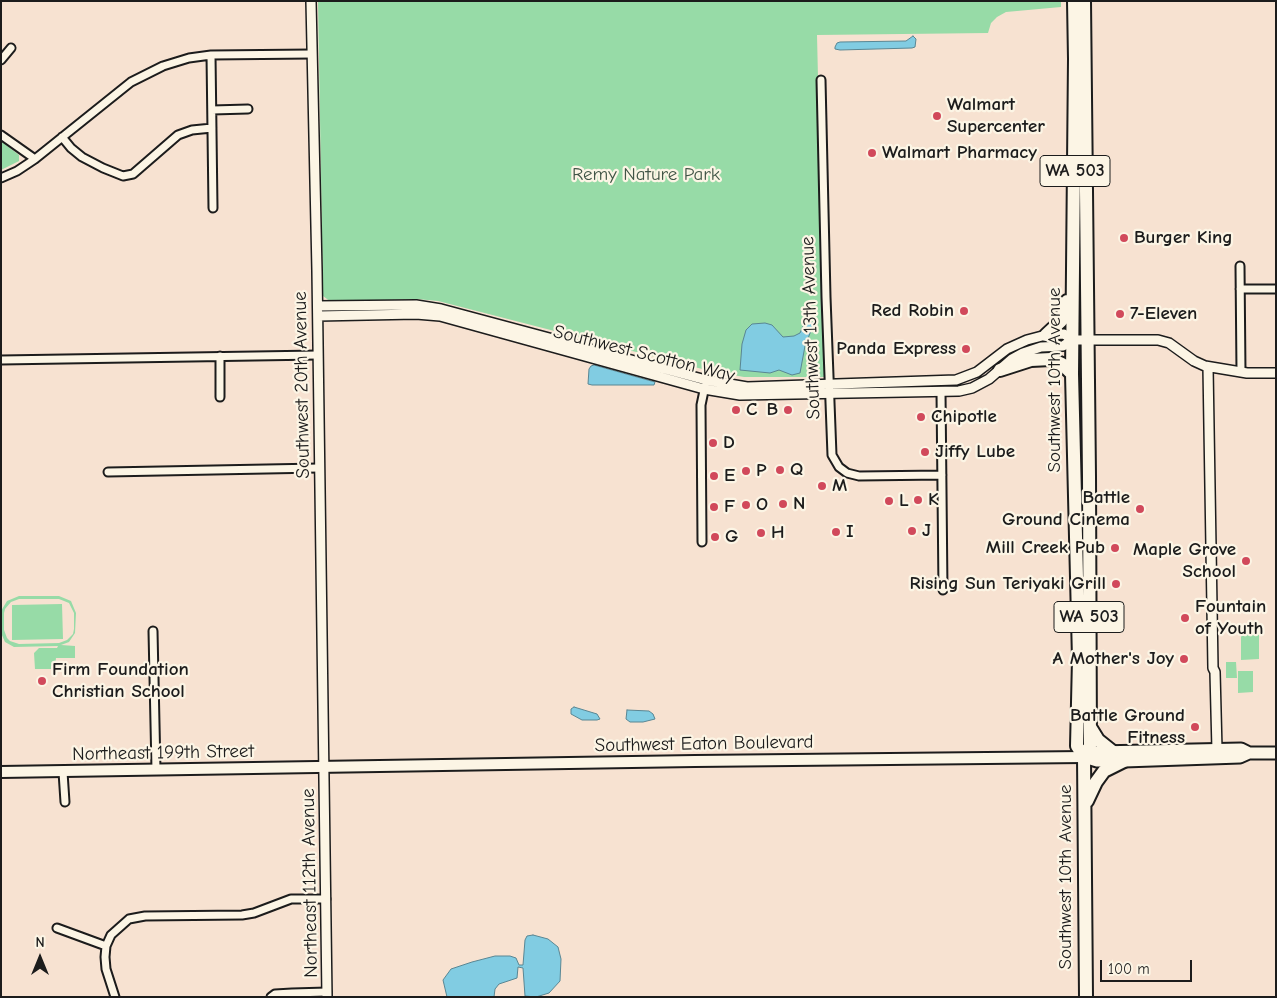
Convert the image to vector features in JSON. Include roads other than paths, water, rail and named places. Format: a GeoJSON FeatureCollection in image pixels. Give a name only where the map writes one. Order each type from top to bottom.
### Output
{"type":"FeatureCollection","features":[{"type":"Feature","properties":{"kind":"highway","name":"Southwest 10th Avenue"},"geometry":{"type":"LineString","coordinates":[[1074,1],[1072,374],[1078,659],[1077,746],[1084,757]]}},
{"type":"Feature","properties":{"kind":"highway","name":"Southwest 10th Avenue"},"geometry":{"type":"LineString","coordinates":[[1084,1],[1090,727],[1090,746],[1084,757],[1086,997]]}},
{"type":"Feature","properties":{"kind":"highway"},"geometry":{"type":"LineString","coordinates":[[1046,335],[1058,325],[1064,316],[1073,287]]}},
{"type":"Feature","properties":{"kind":"highway"},"geometry":{"type":"LineString","coordinates":[[1000,370],[1031,360],[1051,359],[1062,364],[1072,374]]}},
{"type":"Feature","properties":{"kind":"highway"},"geometry":{"type":"LineString","coordinates":[[1090,727],[1098,740],[1113,752]]}},
{"type":"Feature","properties":{"kind":"highway"},"geometry":{"type":"LineString","coordinates":[[1084,806],[1104,771],[1124,761]]}},
{"type":"Feature","properties":{"kind":"main road","name":"Southwest Eaton Boulevard"},"geometry":{"type":"LineString","coordinates":[[1084,757],[1097,752],[1241,749],[1249,754]]}},
{"type":"Feature","properties":{"kind":"main road"},"geometry":{"type":"LineString","coordinates":[[1185,759],[1197,754],[1212,754],[1213,750]]}},
{"type":"Feature","properties":{"kind":"main road","name":"Southwest Eaton Boulevard"},"geometry":{"type":"LineString","coordinates":[[325,768],[686,761],[1084,757],[1097,761],[1124,761],[1240,758],[1249,754],[1276,753]]}},
{"type":"Feature","properties":{"kind":"main road","name":"Northeast 199th Street"},"geometry":{"type":"LineString","coordinates":[[1,772],[325,768]]}},
{"type":"Feature","properties":{"kind":"street","name":"Southwest 20th Avenue"},"geometry":{"type":"LineString","coordinates":[[311,1],[325,768]]}},
{"type":"Feature","properties":{"kind":"street"},"geometry":{"type":"LineString","coordinates":[[1,60],[11,48]]}},
{"type":"Feature","properties":{"kind":"street"},"geometry":{"type":"LineString","coordinates":[[1,178],[17,171],[35,159],[122,88],[140,76],[178,61],[211,55],[312,54]]}},
{"type":"Feature","properties":{"kind":"street"},"geometry":{"type":"LineString","coordinates":[[211,55],[213,208]]}},
{"type":"Feature","properties":{"kind":"street","name":"Southwest 13th Avenue"},"geometry":{"type":"LineString","coordinates":[[821,80],[832,455],[838,467],[846,473],[859,476],[942,475]]}},
{"type":"Feature","properties":{"kind":"street"},"geometry":{"type":"LineString","coordinates":[[212,110],[248,109]]}},
{"type":"Feature","properties":{"kind":"street"},"geometry":{"type":"LineString","coordinates":[[62,137],[82,157],[119,175],[126,176],[133,174],[178,135],[192,130],[212,128]]}},
{"type":"Feature","properties":{"kind":"street"},"geometry":{"type":"LineString","coordinates":[[1,135],[35,159]]}},
{"type":"Feature","properties":{"kind":"street"},"geometry":{"type":"LineString","coordinates":[[1240,266],[1241,372]]}},
{"type":"Feature","properties":{"kind":"street"},"geometry":{"type":"LineString","coordinates":[[1240,289],[1276,289]]}},
{"type":"Feature","properties":{"kind":"street","name":"Southwest Scotton Way"},"geometry":{"type":"LineString","coordinates":[[318,311],[433,315],[483,324],[740,395],[959,391],[972,388],[989,379],[1012,359],[1023,353],[1041,347],[1063,346],[1072,340],[1152,339],[1164,341],[1194,361],[1208,367],[1228,368],[1241,372],[1276,373]]}},
{"type":"Feature","properties":{"kind":"street","name":"Southwest Scotton Way"},"geometry":{"type":"LineString","coordinates":[[705,385],[747,387],[938,381],[961,378],[984,368],[1014,345],[1036,337],[1064,334],[1072,340]]}},
{"type":"Feature","properties":{"kind":"street"},"geometry":{"type":"LineString","coordinates":[[1,360],[318,354]]}},
{"type":"Feature","properties":{"kind":"street"},"geometry":{"type":"LineString","coordinates":[[220,356],[220,397]]}},
{"type":"Feature","properties":{"kind":"street"},"geometry":{"type":"LineString","coordinates":[[1208,367],[1213,668],[1215,672],[1213,750]]}},
{"type":"Feature","properties":{"kind":"street"},"geometry":{"type":"LineString","coordinates":[[702,542],[700,405],[705,385]]}},
{"type":"Feature","properties":{"kind":"street"},"geometry":{"type":"LineString","coordinates":[[941,392],[944,590]]}},
{"type":"Feature","properties":{"kind":"street"},"geometry":{"type":"LineString","coordinates":[[108,472],[319,468]]}},
{"type":"Feature","properties":{"kind":"street"},"geometry":{"type":"LineString","coordinates":[[153,631],[156,770]]}},
{"type":"Feature","properties":{"kind":"street","name":"Northeast 112th Avenue"},"geometry":{"type":"LineString","coordinates":[[325,768],[327,994]]}},
{"type":"Feature","properties":{"kind":"street"},"geometry":{"type":"LineString","coordinates":[[63,772],[65,802]]}},
{"type":"Feature","properties":{"kind":"street"},"geometry":{"type":"LineString","coordinates":[[115,997],[106,969],[106,946],[111,935],[129,919],[145,916],[242,915],[254,913],[291,899],[326,899]]}},
{"type":"Feature","properties":{"kind":"street"},"geometry":{"type":"LineString","coordinates":[[57,928],[106,946]]}},
{"type":"Feature","properties":{"kind":"street"},"geometry":{"type":"LineString","coordinates":[[270,997],[275,994],[292,992],[327,994]]}},
{"type":"Feature","properties":{"kind":"water"},"geometry":{"type":"Polygon","coordinates":[[[913,36],[916,39],[915,47],[912,48],[835,49],[837,43],[840,42],[906,41],[913,36]]]}},
{"type":"Feature","properties":{"kind":"water"},"geometry":{"type":"Polygon","coordinates":[[[809,321],[814,323],[805,346],[800,373],[792,375],[779,370],[770,373],[740,370],[742,344],[746,330],[752,324],[765,323],[772,325],[783,337],[794,336],[800,333],[804,324],[809,321]]]}},
{"type":"Feature","properties":{"kind":"water"},"geometry":{"type":"Polygon","coordinates":[[[594,365],[655,382],[654,385],[588,384],[589,369],[594,365]]]}},
{"type":"Feature","properties":{"kind":"water"},"geometry":{"type":"Polygon","coordinates":[[[574,707],[597,714],[600,719],[582,720],[571,714],[571,709],[574,707]]]}},
{"type":"Feature","properties":{"kind":"water"},"geometry":{"type":"Polygon","coordinates":[[[627,710],[649,711],[655,719],[643,722],[630,722],[626,719],[627,710]]]}},
{"type":"Feature","properties":{"kind":"water"},"geometry":{"type":"Polygon","coordinates":[[[533,935],[548,939],[558,947],[561,959],[560,981],[549,993],[536,997],[525,996],[523,968],[518,967],[517,978],[499,984],[495,989],[494,997],[447,997],[443,980],[451,969],[495,956],[510,956],[516,958],[519,965],[523,965],[525,940],[527,936],[533,935]]]}},
{"type":"Feature","properties":{"kind":"place","name":"Walmart Supercenter"},"geometry":{"type":"Point","coordinates":[937,116]}},
{"type":"Feature","properties":{"kind":"place","name":"Walmart Pharmacy"},"geometry":{"type":"Point","coordinates":[872,153]}},
{"type":"Feature","properties":{"kind":"place","name":"Burger King"},"geometry":{"type":"Point","coordinates":[1124,238]}},
{"type":"Feature","properties":{"kind":"place","name":"Red Robin"},"geometry":{"type":"Point","coordinates":[964,311]}},
{"type":"Feature","properties":{"kind":"place","name":"7-Eleven"},"geometry":{"type":"Point","coordinates":[1120,314]}},
{"type":"Feature","properties":{"kind":"place","name":"Panda Express"},"geometry":{"type":"Point","coordinates":[966,349]}},
{"type":"Feature","properties":{"kind":"place","name":"C"},"geometry":{"type":"Point","coordinates":[736,410]}},
{"type":"Feature","properties":{"kind":"place","name":"B"},"geometry":{"type":"Point","coordinates":[788,410]}},
{"type":"Feature","properties":{"kind":"place","name":"Chipotle"},"geometry":{"type":"Point","coordinates":[921,417]}},
{"type":"Feature","properties":{"kind":"place","name":"D"},"geometry":{"type":"Point","coordinates":[713,443]}},
{"type":"Feature","properties":{"kind":"place","name":"Jiffy Lube"},"geometry":{"type":"Point","coordinates":[925,452]}},
{"type":"Feature","properties":{"kind":"place","name":"Q"},"geometry":{"type":"Point","coordinates":[780,470]}},
{"type":"Feature","properties":{"kind":"place","name":"P"},"geometry":{"type":"Point","coordinates":[746,471]}},
{"type":"Feature","properties":{"kind":"place","name":"E"},"geometry":{"type":"Point","coordinates":[714,476]}},
{"type":"Feature","properties":{"kind":"place","name":"M"},"geometry":{"type":"Point","coordinates":[822,486]}},
{"type":"Feature","properties":{"kind":"place","name":"K"},"geometry":{"type":"Point","coordinates":[918,500]}},
{"type":"Feature","properties":{"kind":"place","name":"L"},"geometry":{"type":"Point","coordinates":[889,501]}},
{"type":"Feature","properties":{"kind":"place","name":"N"},"geometry":{"type":"Point","coordinates":[783,504]}},
{"type":"Feature","properties":{"kind":"place","name":"O"},"geometry":{"type":"Point","coordinates":[746,505]}},
{"type":"Feature","properties":{"kind":"place","name":"F"},"geometry":{"type":"Point","coordinates":[714,507]}},
{"type":"Feature","properties":{"kind":"place","name":"Battle Ground Cinema"},"geometry":{"type":"Point","coordinates":[1140,509]}},
{"type":"Feature","properties":{"kind":"place","name":"J"},"geometry":{"type":"Point","coordinates":[912,531]}},
{"type":"Feature","properties":{"kind":"place","name":"I"},"geometry":{"type":"Point","coordinates":[836,532]}},
{"type":"Feature","properties":{"kind":"place","name":"H"},"geometry":{"type":"Point","coordinates":[761,533]}},
{"type":"Feature","properties":{"kind":"place","name":"G"},"geometry":{"type":"Point","coordinates":[715,537]}},
{"type":"Feature","properties":{"kind":"place","name":"Mill Creek Pub"},"geometry":{"type":"Point","coordinates":[1115,548]}},
{"type":"Feature","properties":{"kind":"place","name":"Maple Grove School"},"geometry":{"type":"Point","coordinates":[1246,561]}},
{"type":"Feature","properties":{"kind":"place","name":"Rising Sun Teriyaki Grill"},"geometry":{"type":"Point","coordinates":[1116,584]}},
{"type":"Feature","properties":{"kind":"place","name":"Fountain of Youth"},"geometry":{"type":"Point","coordinates":[1185,618]}},
{"type":"Feature","properties":{"kind":"place","name":"A Mother's Joy"},"geometry":{"type":"Point","coordinates":[1184,659]}},
{"type":"Feature","properties":{"kind":"place","name":"Firm Foundation Christian School"},"geometry":{"type":"Point","coordinates":[42,681]}},
{"type":"Feature","properties":{"kind":"place","name":"Battle Ground Fitness"},"geometry":{"type":"Point","coordinates":[1195,727]}},
{"type":"Feature","properties":{"kind":"park label","name":"Remy Nature Park"},"geometry":{"type":"Point","coordinates":[646,175]}}]}
